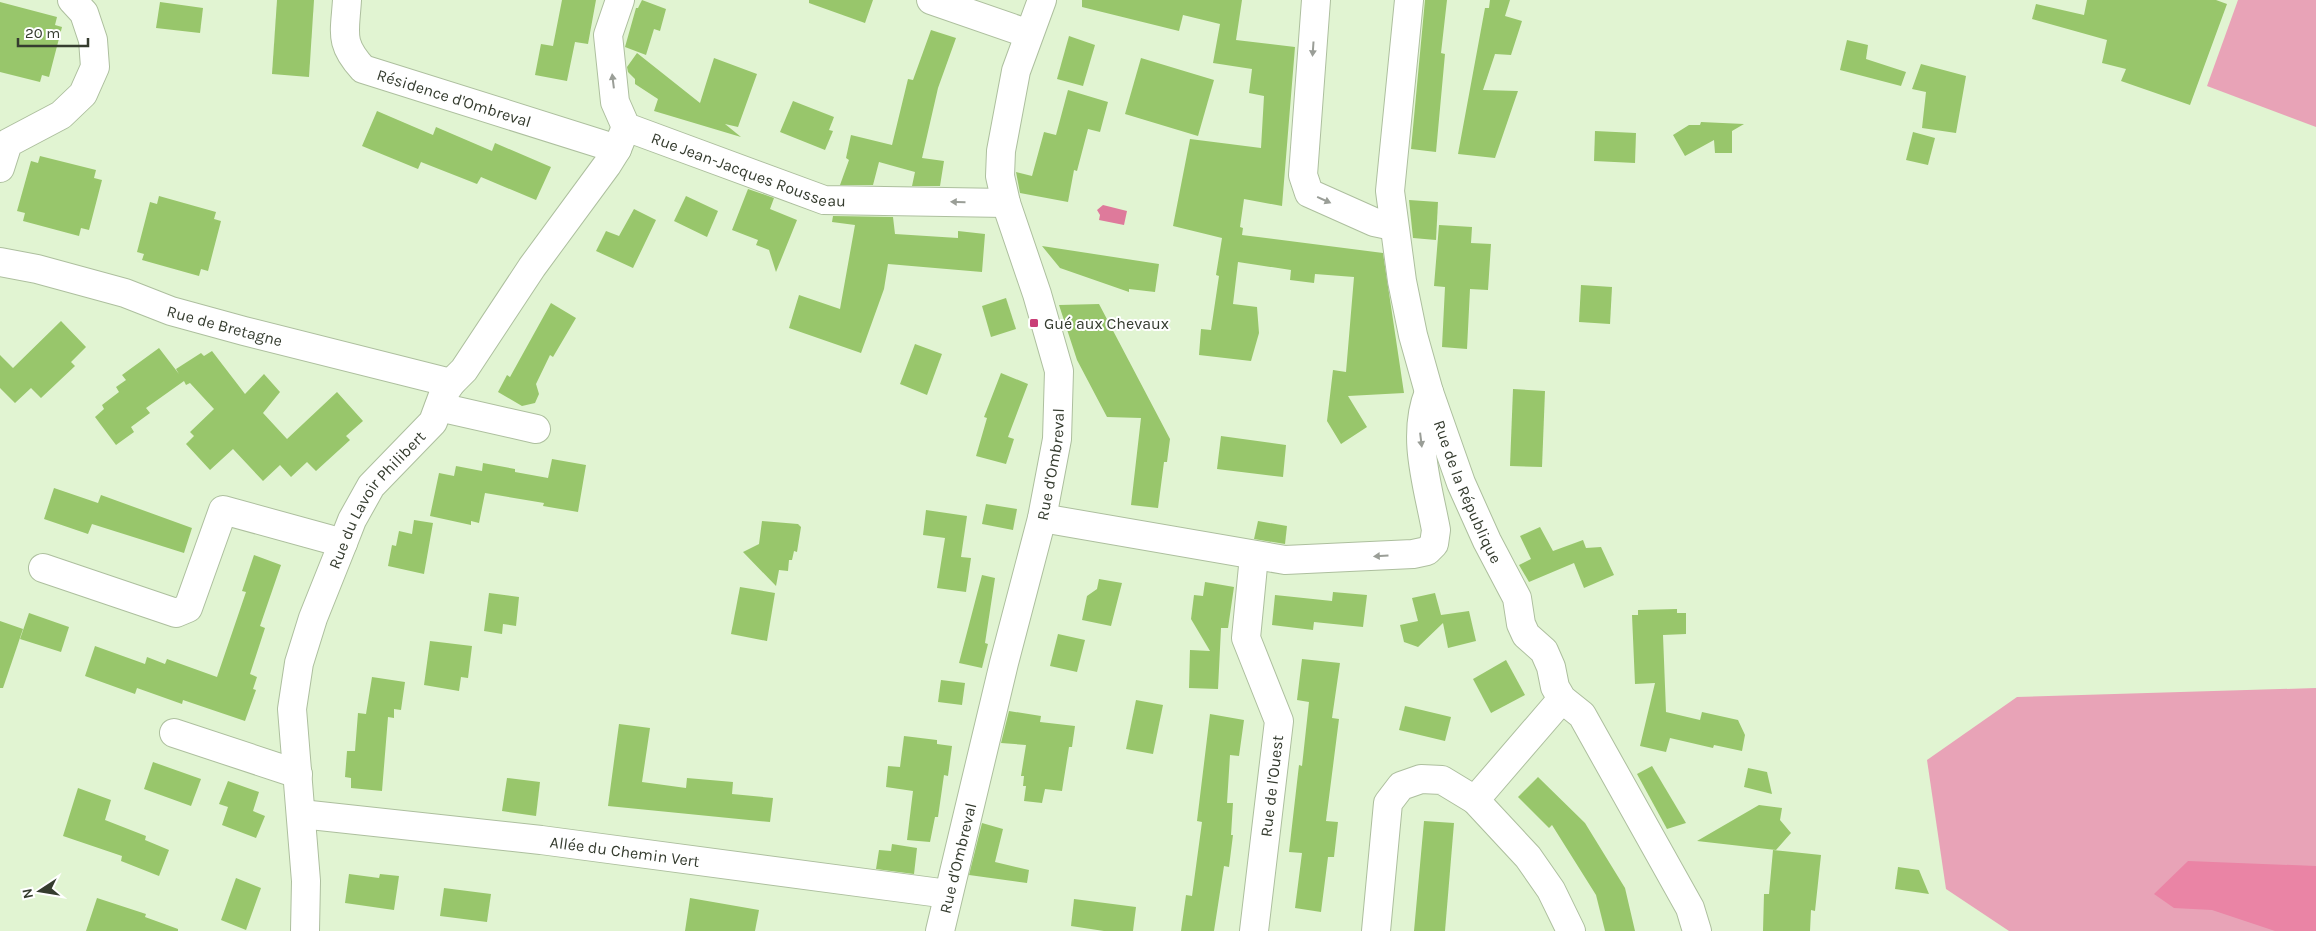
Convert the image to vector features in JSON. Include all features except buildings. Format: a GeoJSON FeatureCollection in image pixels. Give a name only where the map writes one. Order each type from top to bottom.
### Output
{"type":"FeatureCollection","features":[{"type":"Feature","properties":{"kind":"street"},"geometry":{"type":"LineString","coordinates":[[0,168],[8,143],[61,115],[83,94],[95,67],[93,40],[84,13],[72,0]]}},
{"type":"Feature","properties":{"kind":"street","name":"Résidence d'Ombreval"},"geometry":{"type":"LineString","coordinates":[[347,0],[345,42],[350,54],[363,68],[622,138]]}},
{"type":"Feature","properties":{"kind":"street"},"geometry":{"type":"LineString","coordinates":[[620,0],[608,35],[615,102],[622,138]]}},
{"type":"Feature","properties":{"kind":"street"},"geometry":{"type":"LineString","coordinates":[[931,0],[1029,34]]}},
{"type":"Feature","properties":{"kind":"street","name":"Rue d'Ombreval"},"geometry":{"type":"LineString","coordinates":[[940,931],[1004,663],[1042,518],[1056,439],[1059,371],[1037,294],[1006,203],[1000,176],[1001,151],[1016,71],[1042,0]]}},
{"type":"Feature","properties":{"kind":"street"},"geometry":{"type":"LineString","coordinates":[[1316,0],[1303,175],[1309,193],[1374,222],[1393,226]]}},
{"type":"Feature","properties":{"kind":"street","name":"Rue de la République"},"geometry":{"type":"LineString","coordinates":[[1409,0],[1390,191],[1393,226],[1413,335],[1429,392],[1461,484],[1487,541],[1518,598],[1521,624],[1526,636],[1544,651],[1551,667],[1555,687],[1562,699],[1582,715],[1690,908],[1697,931]]}},
{"type":"Feature","properties":{"kind":"street","name":"Rue Jean-Jacques Rousseau"},"geometry":{"type":"LineString","coordinates":[[622,138],[824,200],[1006,203]]}},
{"type":"Feature","properties":{"kind":"street","name":"Rue du Lavoir Philibert"},"geometry":{"type":"LineString","coordinates":[[305,931],[306,881],[292,709],[299,663],[313,618],[342,543],[352,520],[371,486],[433,422],[443,395],[451,383],[464,370],[532,267],[622,138]]}},
{"type":"Feature","properties":{"kind":"street","name":"Rue de Bretagne"},"geometry":{"type":"LineString","coordinates":[[0,262],[37,269],[116,290],[171,311],[244,331],[322,348],[451,383]]}},
{"type":"Feature","properties":{"kind":"street"},"geometry":{"type":"LineString","coordinates":[[1042,518],[1285,560],[1413,554],[1427,551],[1434,544],[1436,530],[1420,433],[1422,409],[1429,392]]}},
{"type":"Feature","properties":{"kind":"street"},"geometry":{"type":"LineString","coordinates":[[439,407],[536,429]]}},
{"type":"Feature","properties":{"kind":"street"},"geometry":{"type":"LineString","coordinates":[[43,568],[176,613],[188,608],[223,510],[342,543]]}},
{"type":"Feature","properties":{"kind":"street","name":"Rue de l'Ouest"},"geometry":{"type":"LineString","coordinates":[[1254,556],[1246,638],[1279,720],[1254,931]]}},
{"type":"Feature","properties":{"kind":"street"},"geometry":{"type":"LineString","coordinates":[[1474,800],[1562,699]]}},
{"type":"Feature","properties":{"kind":"street"},"geometry":{"type":"LineString","coordinates":[[174,733],[298,774]]}},
{"type":"Feature","properties":{"kind":"street"},"geometry":{"type":"LineString","coordinates":[[1376,931],[1388,803],[1401,786],[1421,779],[1442,780],[1474,800],[1528,857],[1550,890],[1571,931]]}},
{"type":"Feature","properties":{"kind":"street","name":"Allée du Chemin Vert"},"geometry":{"type":"LineString","coordinates":[[302,814],[541,840],[948,894]]}},
{"type":"Feature","properties":{"kind":"shaded area"},"geometry":{"type":"Polygon","coordinates":[[[2238,0],[2316,0],[2316,127],[2207,86],[2238,0]]]}},
{"type":"Feature","properties":{"kind":"shaded area"},"geometry":{"type":"Polygon","coordinates":[[[1103,205],[1127,211],[1124,225],[1099,220],[1100,215],[1097,210],[1103,205]]]}},
{"type":"Feature","properties":{"kind":"shaded area"},"geometry":{"type":"Polygon","coordinates":[[[2316,688],[2316,931],[2009,931],[1946,889],[1927,760],[2017,697],[2316,688]]]}},
{"type":"Feature","properties":{"kind":"shaded area"},"geometry":{"type":"Polygon","coordinates":[[[2188,861],[2316,866],[2316,931],[2275,931],[2212,910],[2174,908],[2154,894],[2188,861]]]}},
{"type":"Feature","properties":{"kind":"place","name":"Gué aux Chevaux"},"geometry":{"type":"Point","coordinates":[1034,323]}}]}
